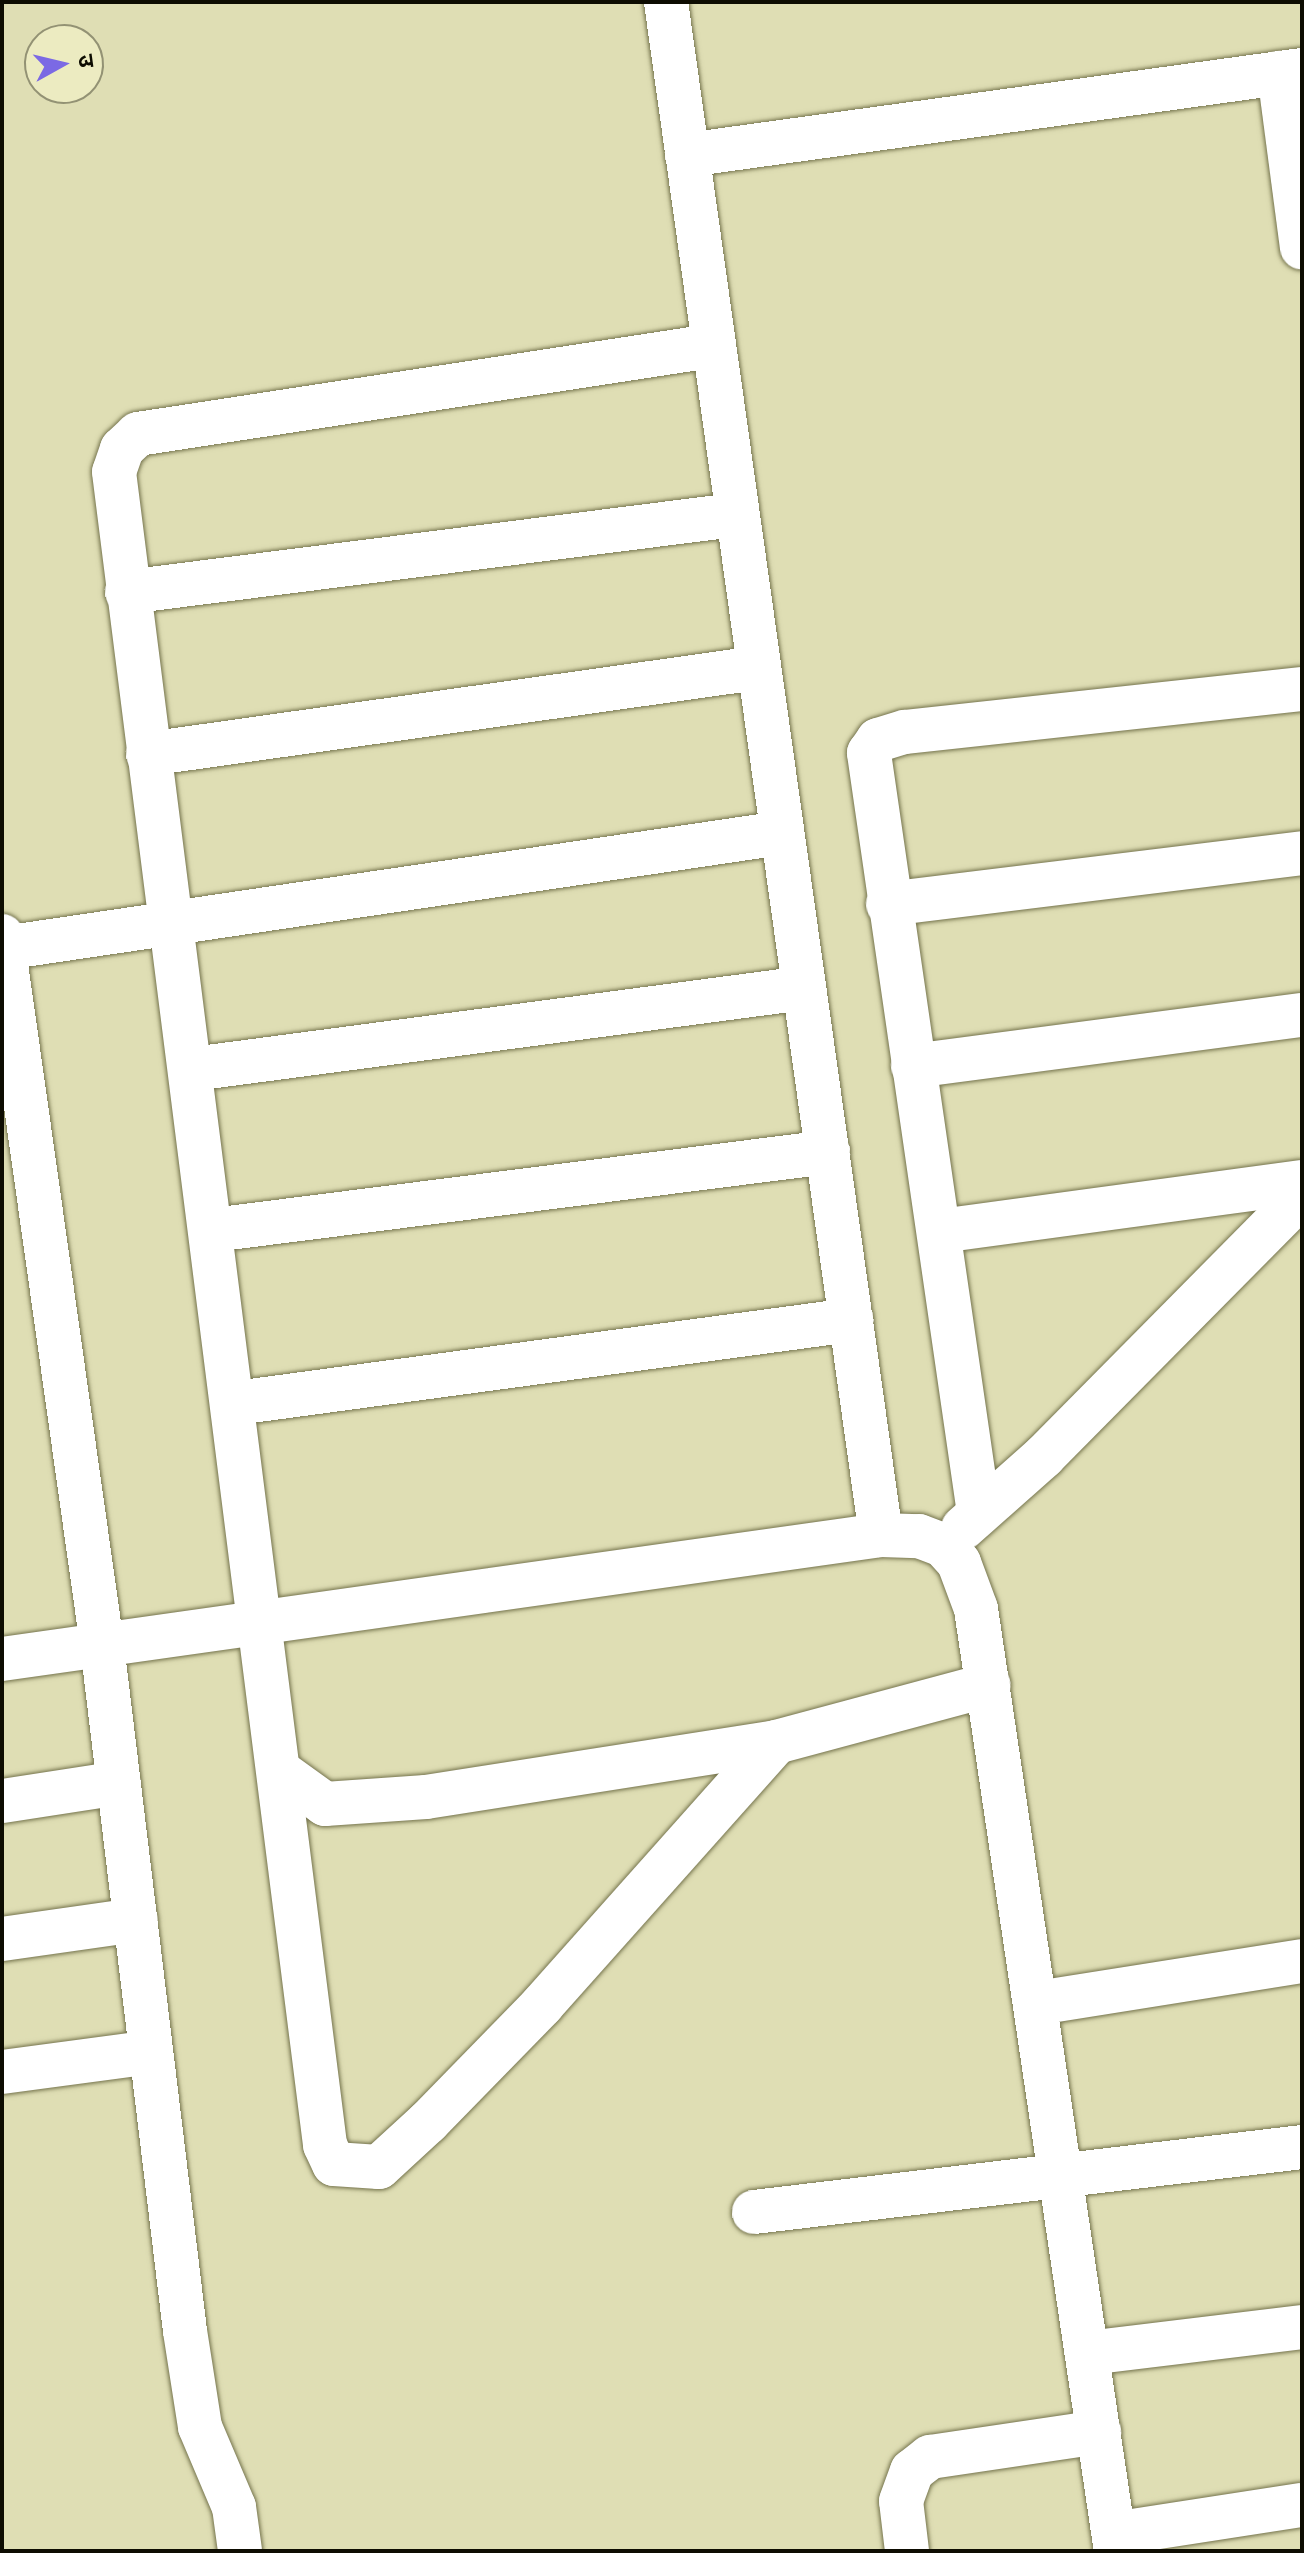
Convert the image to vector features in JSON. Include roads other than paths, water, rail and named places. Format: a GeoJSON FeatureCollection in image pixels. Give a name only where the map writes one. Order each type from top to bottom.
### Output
{"type":"FeatureCollection","features":[{"type":"Feature","properties":{"kind":"street"},"geometry":{"type":"LineString","coordinates":[[666,2],[734,515],[881,1535]]}},
{"type":"Feature","properties":{"kind":"street"},"geometry":{"type":"LineString","coordinates":[[687,155],[1291,72],[1301,239]]}},
{"type":"Feature","properties":{"kind":"street"},"geometry":{"type":"LineString","coordinates":[[711,346],[138,434],[114,472],[148,754],[236,1403],[325,2145],[334,2164],[363,2171],[379,2167],[428,2122],[542,2005],[776,1742]]}},
{"type":"Feature","properties":{"kind":"street"},"geometry":{"type":"LineString","coordinates":[[127,592],[734,515]]}},
{"type":"Feature","properties":{"kind":"street"},"geometry":{"type":"LineString","coordinates":[[148,754],[757,668]]}},
{"type":"Feature","properties":{"kind":"street"},"geometry":{"type":"LineString","coordinates":[[979,1513],[940,1231],[869,773],[878,740],[1302,689]]}},
{"type":"Feature","properties":{"kind":"street"},"geometry":{"type":"LineString","coordinates":[[240,2551],[234,2507],[200,2427],[102,1645],[16,1158],[3,942],[781,833]]}},
{"type":"Feature","properties":{"kind":"street"},"geometry":{"type":"LineString","coordinates":[[888,904],[1302,853]]}},
{"type":"Feature","properties":{"kind":"street"},"geometry":{"type":"LineString","coordinates":[[193,1069],[804,988]]}},
{"type":"Feature","properties":{"kind":"street"},"geometry":{"type":"LineString","coordinates":[[913,1066],[1302,1015]]}},
{"type":"Feature","properties":{"kind":"street"},"geometry":{"type":"LineString","coordinates":[[213,1230],[828,1152]]}},
{"type":"Feature","properties":{"kind":"street"},"geometry":{"type":"LineString","coordinates":[[940,1231],[1302,1182]]}},
{"type":"Feature","properties":{"kind":"street"},"geometry":{"type":"LineString","coordinates":[[943,1545],[1302,1195]]}},
{"type":"Feature","properties":{"kind":"street"},"geometry":{"type":"LineString","coordinates":[[236,1403],[851,1320]]}},
{"type":"Feature","properties":{"kind":"street"},"geometry":{"type":"LineString","coordinates":[[2,1659],[881,1535],[943,1545],[959,1563],[976,1609],[1115,2542],[1302,2505]]}},
{"type":"Feature","properties":{"kind":"street"},"geometry":{"type":"LineString","coordinates":[[282,1773],[310,1796],[344,1806],[776,1742],[988,1685]]}},
{"type":"Feature","properties":{"kind":"street"},"geometry":{"type":"LineString","coordinates":[[2,1801],[119,1783]]}},
{"type":"Feature","properties":{"kind":"street"},"geometry":{"type":"LineString","coordinates":[[2,1939],[136,1920]]}},
{"type":"Feature","properties":{"kind":"street"},"geometry":{"type":"LineString","coordinates":[[1037,2003],[1302,1961]]}},
{"type":"Feature","properties":{"kind":"street"},"geometry":{"type":"LineString","coordinates":[[2,2072],[151,2052]]}},
{"type":"Feature","properties":{"kind":"street"},"geometry":{"type":"LineString","coordinates":[[754,2212],[1063,2178],[1302,2147]]}},
{"type":"Feature","properties":{"kind":"street"},"geometry":{"type":"LineString","coordinates":[[1088,2353],[1302,2327]]}},
{"type":"Feature","properties":{"kind":"street"},"geometry":{"type":"LineString","coordinates":[[907,2551],[901,2501],[912,2471],[930,2457],[1099,2432]]}}]}
